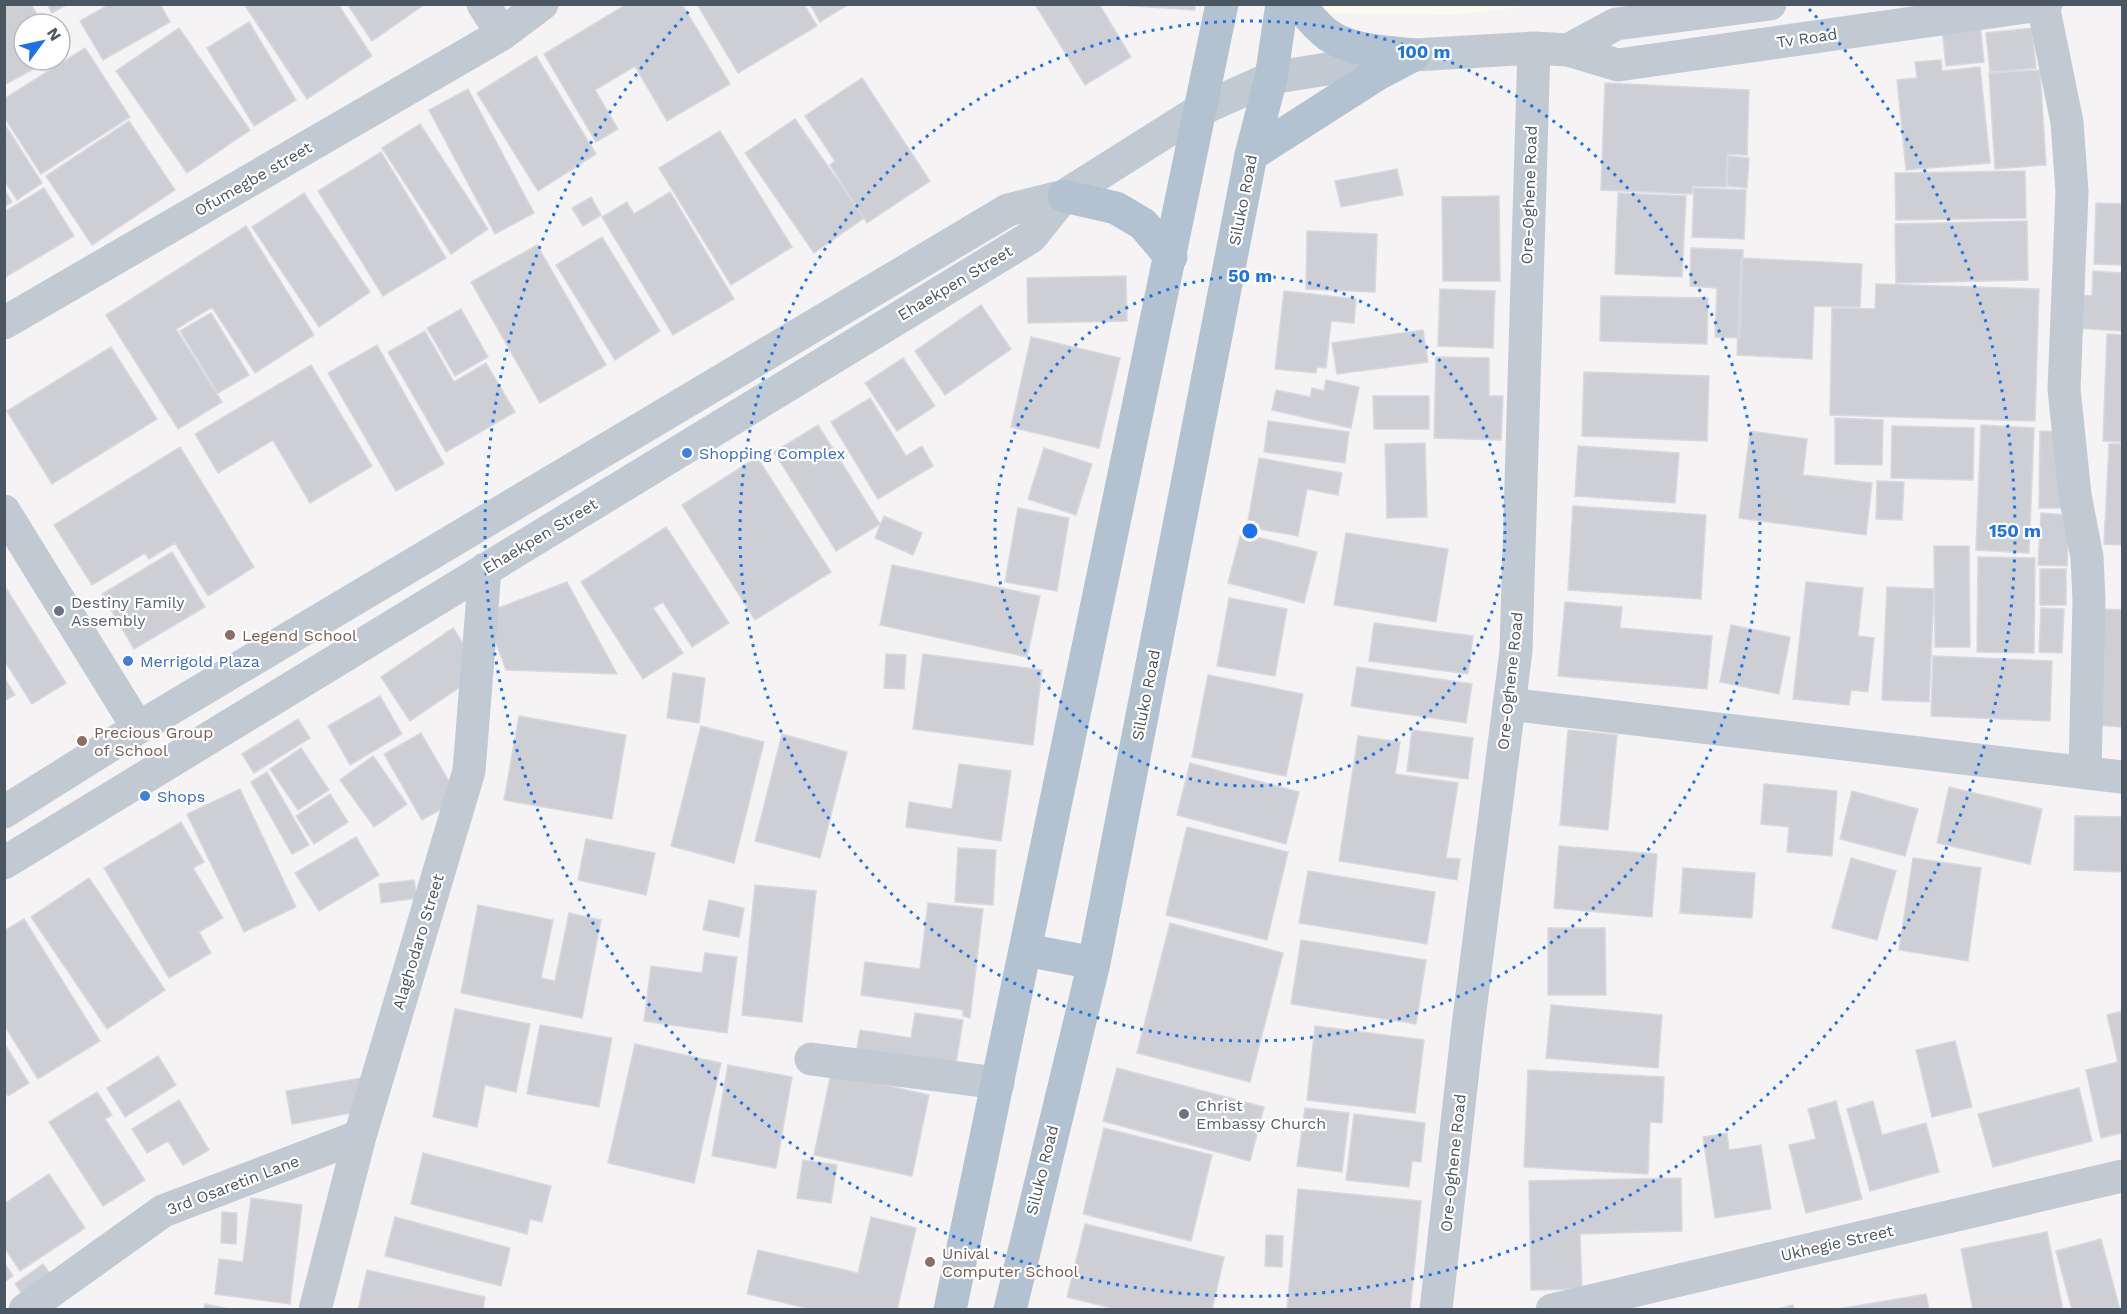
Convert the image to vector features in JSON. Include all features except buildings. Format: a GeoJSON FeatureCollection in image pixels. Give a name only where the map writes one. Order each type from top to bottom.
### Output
{"type":"FeatureCollection","features":[{"type":"Feature","properties":{"kind":"main road"},"geometry":{"type":"LineString","coordinates":[[950,1310],[1202,110],[1222,4]]}},
{"type":"Feature","properties":{"kind":"main road","name":"Siluko Road"},"geometry":{"type":"LineString","coordinates":[[1010,1310],[1094,963],[1251,155],[1271,78],[1282,4]]}},
{"type":"Feature","properties":{"kind":"main road"},"geometry":{"type":"LineString","coordinates":[[1298,4],[1327,34],[1341,42],[1354,47],[1414,55]]}},
{"type":"Feature","properties":{"kind":"main road"},"geometry":{"type":"LineString","coordinates":[[1251,155],[1376,75],[1414,55]]}},
{"type":"Feature","properties":{"kind":"main road"},"geometry":{"type":"LineString","coordinates":[[1064,196],[1116,208],[1143,224],[1171,257]]}},
{"type":"Feature","properties":{"kind":"main road"},"geometry":{"type":"LineString","coordinates":[[1026,950],[1094,963]]}},
{"type":"Feature","properties":{"kind":"street"},"geometry":{"type":"LineString","coordinates":[[483,4],[502,34]]}},
{"type":"Feature","properties":{"kind":"street","name":"Ofumegbe street"},"geometry":{"type":"LineString","coordinates":[[4,323],[502,34],[542,4]]}},
{"type":"Feature","properties":{"kind":"street"},"geometry":{"type":"LineString","coordinates":[[1568,50],[1616,24],[1770,4]]}},
{"type":"Feature","properties":{"kind":"street"},"geometry":{"type":"LineString","coordinates":[[2045,5],[2067,122],[2072,192],[2064,389],[2075,495],[2087,556],[2089,600],[2085,773]]}},
{"type":"Feature","properties":{"kind":"street","name":"Tv Road"},"geometry":{"type":"LineString","coordinates":[[1271,78],[1414,55],[1534,48],[1568,50],[1618,65],[2045,5]]}},
{"type":"Feature","properties":{"kind":"street","name":"Ore-Oghene Road"},"geometry":{"type":"LineString","coordinates":[[1436,1310],[1467,1034],[1516,651],[1534,48]]}},
{"type":"Feature","properties":{"kind":"street","name":"Ehaekpen Street"},"geometry":{"type":"LineString","coordinates":[[4,812],[138,728],[1008,210],[1064,196],[1202,110],[1271,78]]}},
{"type":"Feature","properties":{"kind":"street","name":"Ehaekpen Street"},"geometry":{"type":"LineString","coordinates":[[4,863],[1031,237],[1064,196]]}},
{"type":"Feature","properties":{"kind":"street"},"geometry":{"type":"LineString","coordinates":[[4,511],[138,728]]}},
{"type":"Feature","properties":{"kind":"street","name":"Alaghodaro Street"},"geometry":{"type":"LineString","coordinates":[[315,1310],[360,1136],[469,771],[485,569]]}},
{"type":"Feature","properties":{"kind":"street"},"geometry":{"type":"LineString","coordinates":[[1509,704],[2122,777]]}},
{"type":"Feature","properties":{"kind":"street"},"geometry":{"type":"LineString","coordinates":[[811,1059],[998,1083]]}},
{"type":"Feature","properties":{"kind":"street","name":"3rd Osaretin Lane"},"geometry":{"type":"LineString","coordinates":[[25,1310],[163,1211],[360,1136]]}},
{"type":"Feature","properties":{"kind":"street","name":"Ukhegie Street"},"geometry":{"type":"LineString","coordinates":[[1552,1310],[2122,1176]]}},
{"type":"Feature","properties":{"kind":"shaded area"},"geometry":{"type":"Polygon","coordinates":[[[1322,4],[1540,5],[1452,15],[1320,13],[1322,4]]]}},
{"type":"Feature","properties":{"kind":"place","name":"Shopping Complex"},"geometry":{"type":"Point","coordinates":[687,453]}},
{"type":"Feature","properties":{"kind":"place","name":"Destiny Family Assembly"},"geometry":{"type":"Point","coordinates":[59,611]}},
{"type":"Feature","properties":{"kind":"place","name":"Legend School"},"geometry":{"type":"Point","coordinates":[230,635]}},
{"type":"Feature","properties":{"kind":"place","name":"Merrigold Plaza"},"geometry":{"type":"Point","coordinates":[128,661]}},
{"type":"Feature","properties":{"kind":"place","name":"Precious Group of School"},"geometry":{"type":"Point","coordinates":[82,741]}},
{"type":"Feature","properties":{"kind":"place","name":"Shops"},"geometry":{"type":"Point","coordinates":[145,796]}},
{"type":"Feature","properties":{"kind":"place","name":"Christ Embassy Church"},"geometry":{"type":"Point","coordinates":[1184,1114]}},
{"type":"Feature","properties":{"kind":"place","name":"Unival Computer School"},"geometry":{"type":"Point","coordinates":[930,1262]}}]}
